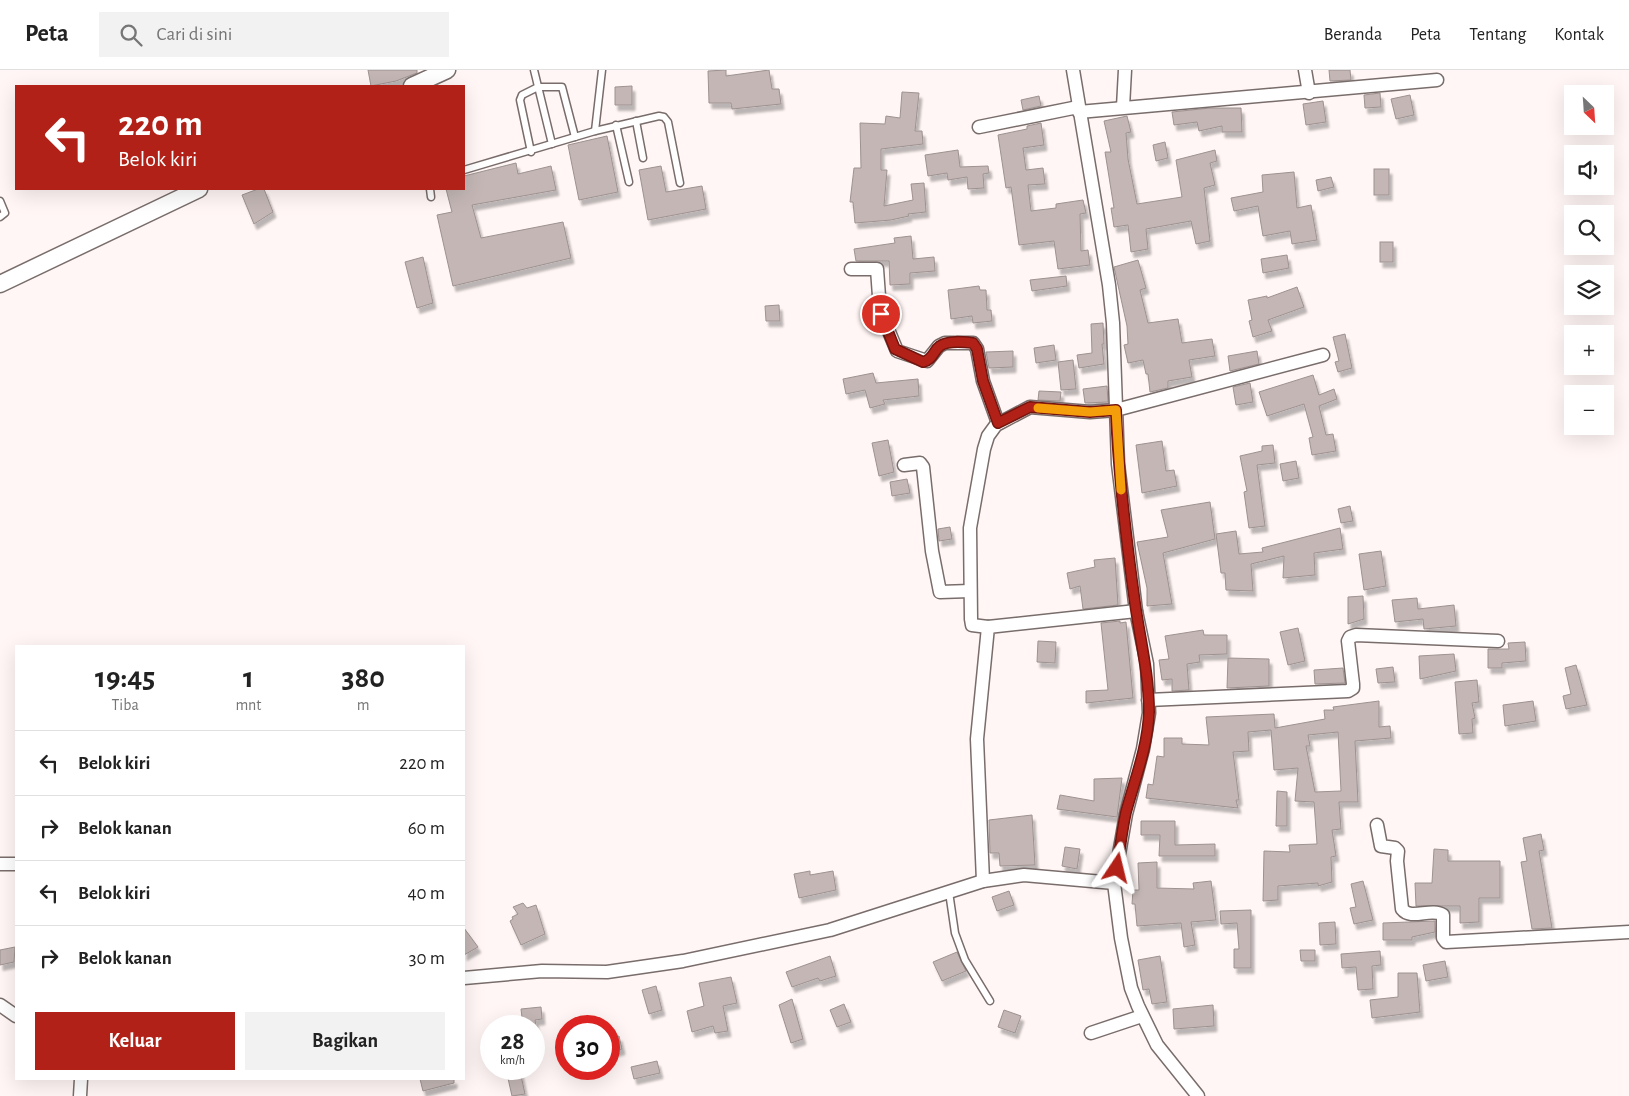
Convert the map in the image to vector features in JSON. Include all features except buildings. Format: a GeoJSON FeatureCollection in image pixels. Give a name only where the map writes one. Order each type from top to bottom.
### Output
{"type":"FeatureCollection","features":[{"type":"Feature","properties":{"kind":"street"},"geometry":{"type":"LineString","coordinates":[[414,85],[447,70]]}},
{"type":"Feature","properties":{"kind":"street"},"geometry":{"type":"LineString","coordinates":[[1073,70],[1097,204],[1109,285],[1113,323],[1119,473],[1136,610],[1146,664],[1149,713],[1143,749],[1126,814],[1114,882],[1129,980],[1142,1016],[1166,1059],[1198,1096]]}},
{"type":"Feature","properties":{"kind":"street"},"geometry":{"type":"LineString","coordinates":[[1123,107],[1125,70]]}},
{"type":"Feature","properties":{"kind":"street"},"geometry":{"type":"LineString","coordinates":[[1305,70],[1309,93]]}},
{"type":"Feature","properties":{"kind":"street"},"geometry":{"type":"LineString","coordinates":[[979,127],[1079,109],[1309,93],[1437,80]]}},
{"type":"Feature","properties":{"kind":"street"},"geometry":{"type":"LineString","coordinates":[[0,284],[197,190]]}},
{"type":"Feature","properties":{"kind":"street"},"geometry":{"type":"LineString","coordinates":[[851,268],[877,270],[879,305],[897,351],[927,361],[939,346],[945,343],[973,343],[977,349],[983,381],[998,423]]}},
{"type":"Feature","properties":{"kind":"street"},"geometry":{"type":"LineString","coordinates":[[1136,610],[988,627],[972,625],[970,528],[988,436],[998,423],[1030,407],[1090,412],[1116,410],[1324,355]]}},
{"type":"Feature","properties":{"kind":"street"},"geometry":{"type":"LineString","coordinates":[[904,465],[920,463],[923,467],[932,551],[940,592],[970,591]]}},
{"type":"Feature","properties":{"kind":"street"},"geometry":{"type":"LineString","coordinates":[[983,881],[977,739],[988,627]]}},
{"type":"Feature","properties":{"kind":"street"},"geometry":{"type":"LineString","coordinates":[[1148,700],[1348,691],[1353,688],[1348,641],[1350,637],[1356,635],[1498,642]]}},
{"type":"Feature","properties":{"kind":"street"},"geometry":{"type":"LineString","coordinates":[[1377,825],[1382,846],[1395,848],[1398,851],[1397,861],[1402,909],[1410,914],[1434,912],[1443,915],[1443,938],[1446,942],[1629,932]]}},
{"type":"Feature","properties":{"kind":"street"},"geometry":{"type":"LineString","coordinates":[[0,864],[15,864]]}},
{"type":"Feature","properties":{"kind":"street"},"geometry":{"type":"LineString","coordinates":[[465,978],[542,971],[607,972],[683,960],[830,930],[983,881],[1024,874],[1041,874],[1114,882]]}},
{"type":"Feature","properties":{"kind":"street"},"geometry":{"type":"LineString","coordinates":[[0,1005],[15,1015]]}},
{"type":"Feature","properties":{"kind":"street"},"geometry":{"type":"LineString","coordinates":[[1091,1033],[1142,1016]]}},
{"type":"Feature","properties":{"kind":"street"},"geometry":{"type":"LineString","coordinates":[[80,1096],[81,1080]]}},
{"type":"Feature","properties":{"kind":"lane"},"geometry":{"type":"LineString","coordinates":[[534,70],[552,144]]}},
{"type":"Feature","properties":{"kind":"lane"},"geometry":{"type":"LineString","coordinates":[[595,131],[602,70]]}},
{"type":"Feature","properties":{"kind":"lane"},"geometry":{"type":"LineString","coordinates":[[531,152],[520,100],[522,95],[538,87],[562,87],[575,137]]}},
{"type":"Feature","properties":{"kind":"lane"},"geometry":{"type":"LineString","coordinates":[[465,170],[531,152],[616,125],[660,116],[664,117],[668,122],[680,183]]}},
{"type":"Feature","properties":{"kind":"lane"},"geometry":{"type":"LineString","coordinates":[[636,121],[643,158]]}},
{"type":"Feature","properties":{"kind":"lane"},"geometry":{"type":"LineString","coordinates":[[616,125],[629,182]]}},
{"type":"Feature","properties":{"kind":"lane"},"geometry":{"type":"LineString","coordinates":[[430,190],[431,197]]}},
{"type":"Feature","properties":{"kind":"lane"},"geometry":{"type":"LineString","coordinates":[[0,201],[5,213],[0,217]]}},
{"type":"Feature","properties":{"kind":"lane"},"geometry":{"type":"LineString","coordinates":[[949,892],[955,933],[965,960],[990,1001]]}},
{"type":"Feature","properties":{"kind":"slow traffic"},"geometry":{"type":"LineString","coordinates":[[1038,408],[1090,412],[1116,410],[1121,490]]}},
{"type":"Feature","properties":{"kind":"route"},"geometry":{"type":"LineString","coordinates":[[881,314],[895,349],[923,362],[930,360],[939,346],[945,343],[973,343],[977,349],[983,381],[998,423],[1030,407],[1090,412],[1116,410],[1118,464],[1127,546],[1146,664],[1149,713],[1139,769],[1126,814],[1117,868]]}}]}
